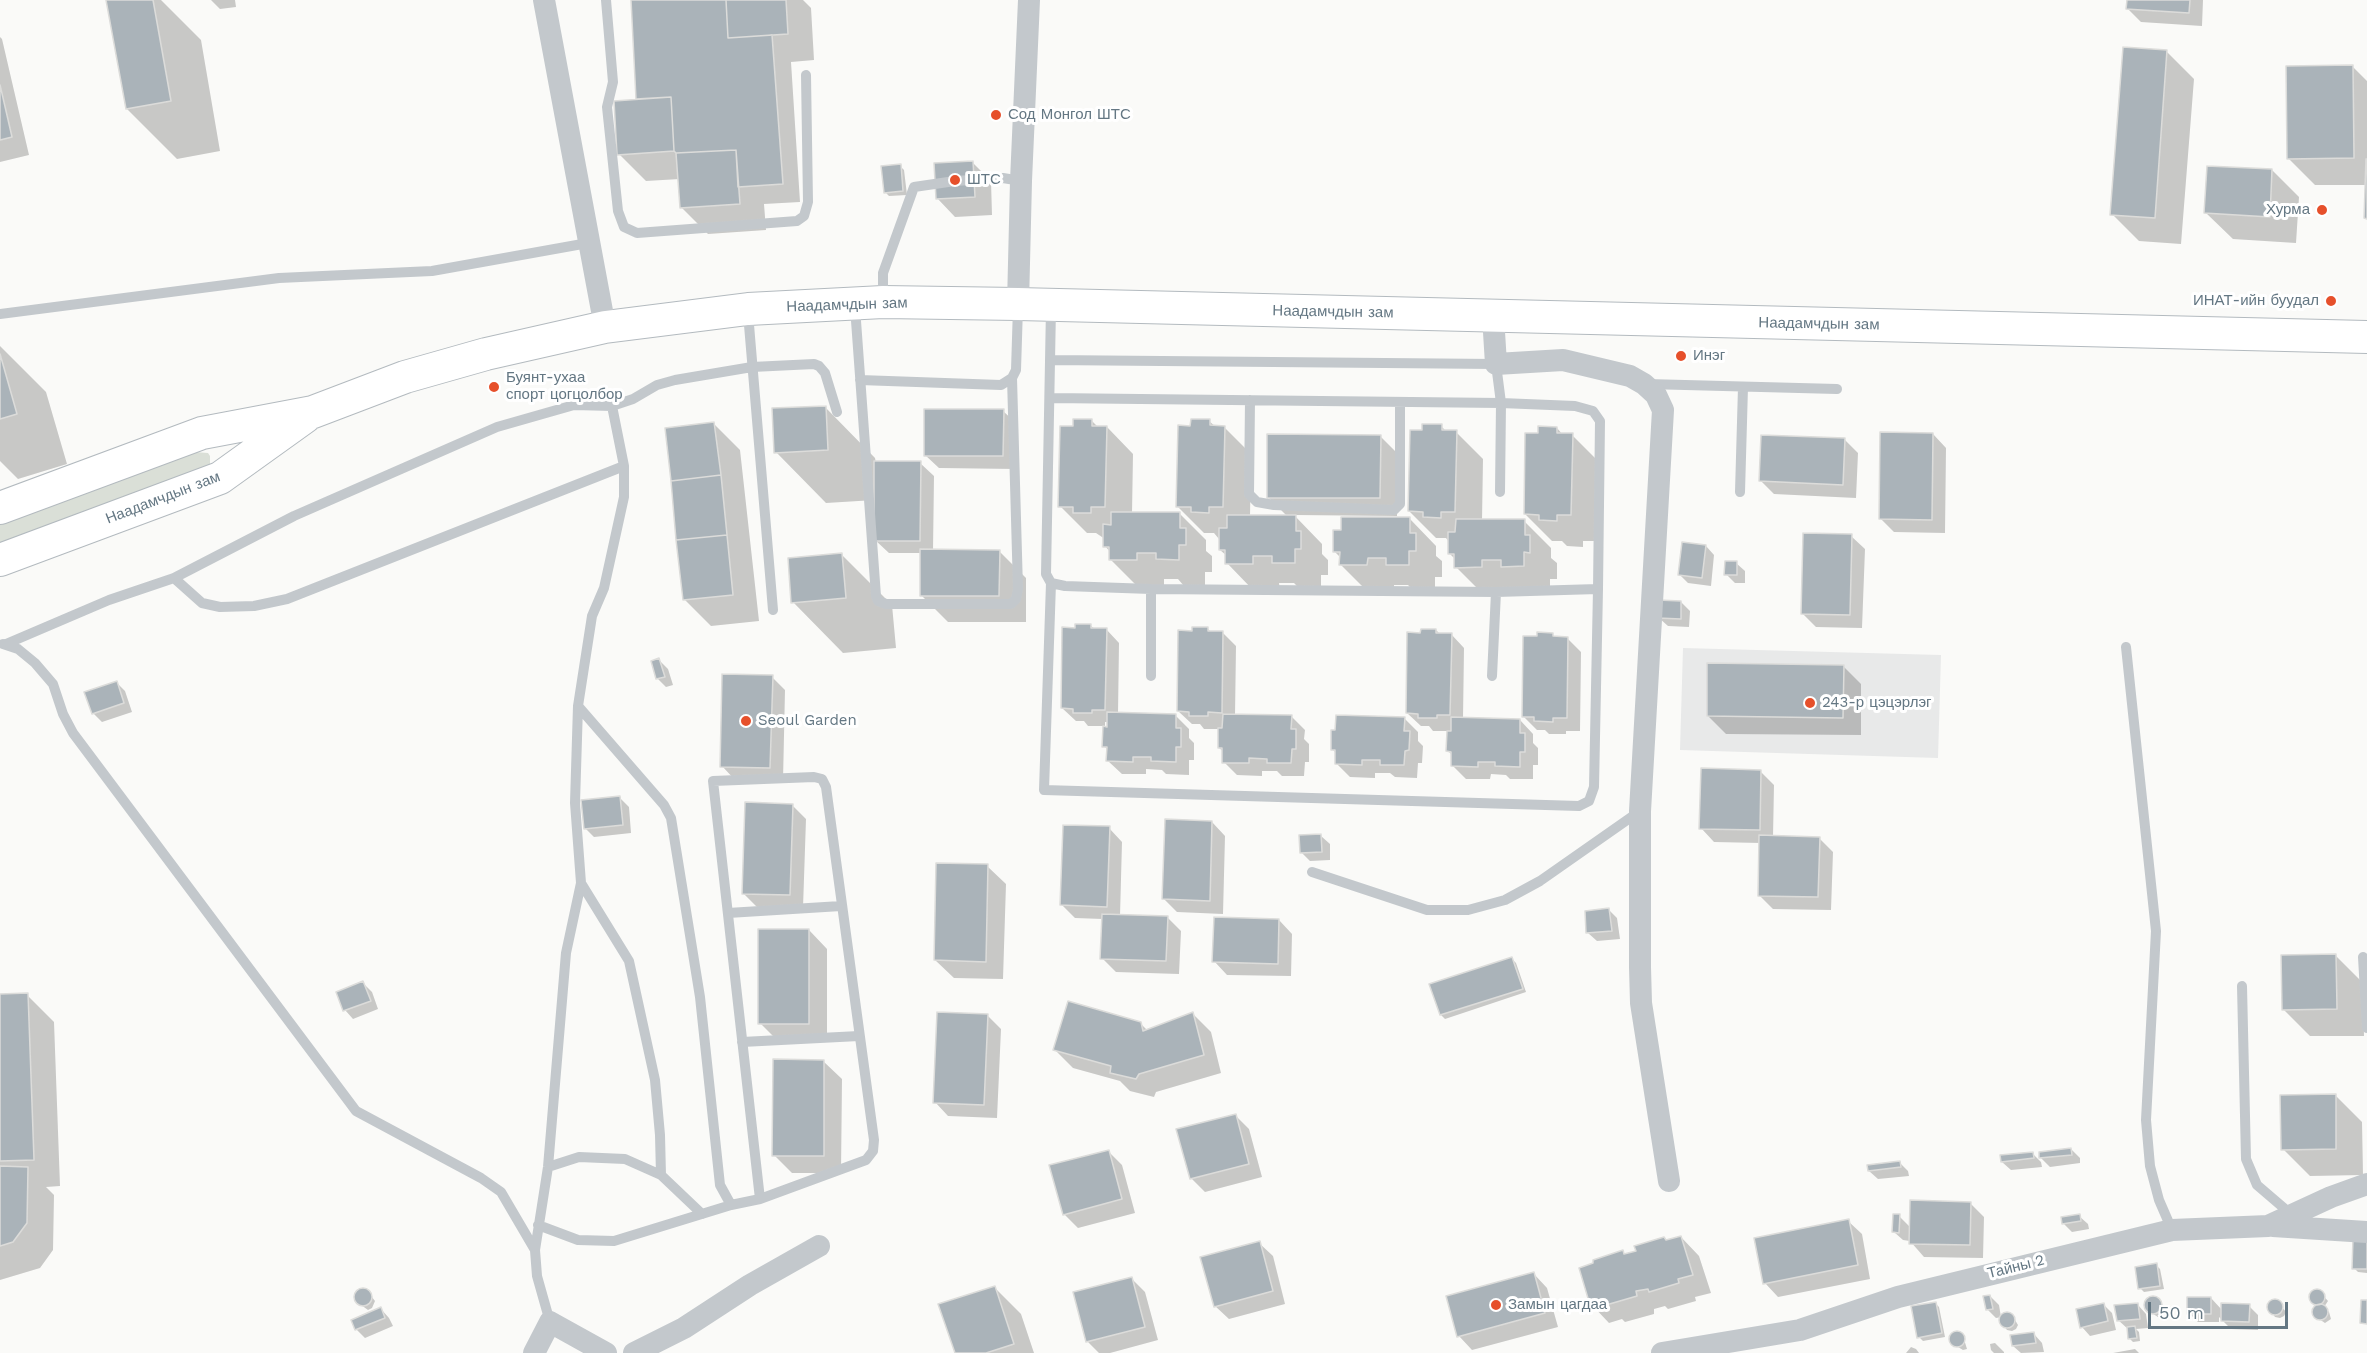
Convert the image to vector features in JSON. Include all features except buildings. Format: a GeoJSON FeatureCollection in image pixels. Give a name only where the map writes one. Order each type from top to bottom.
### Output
{"type":"FeatureCollection","features":[{"type":"Feature","properties":{"kind":"main road","name":"Наадамчдын зам"},"geometry":{"type":"LineString","coordinates":[[0,508],[202,433],[313,412],[405,377],[486,354],[605,327],[748,309],[869,303],[1052,304],[2367,337]]}},
{"type":"Feature","properties":{"kind":"main road","name":"Наадамчдын зам"},"geometry":{"type":"LineString","coordinates":[[0,560],[220,478],[313,412]]}},
{"type":"Feature","properties":{"kind":"street"},"geometry":{"type":"LineString","coordinates":[[544,0],[605,327]]}},
{"type":"Feature","properties":{"kind":"street"},"geometry":{"type":"LineString","coordinates":[[1018,304],[1029,0]]}},
{"type":"Feature","properties":{"kind":"street"},"geometry":{"type":"LineString","coordinates":[[1493,316],[1496,363],[1563,360],[1630,376],[1644,384],[1656,395],[1663,410],[1640,811],[1641,1004],[1669,1181]]}},
{"type":"Feature","properties":{"kind":"street","name":"Тайны 2"},"geometry":{"type":"LineString","coordinates":[[1662,1353],[1800,1330],[1898,1297],[2172,1230],[2268,1226],[2331,1197],[2367,1184]]}},
{"type":"Feature","properties":{"kind":"street"},"geometry":{"type":"LineString","coordinates":[[2268,1226],[2367,1232]]}},
{"type":"Feature","properties":{"kind":"street"},"geometry":{"type":"LineString","coordinates":[[634,1353],[684,1328],[750,1285],[819,1246]]}},
{"type":"Feature","properties":{"kind":"street"},"geometry":{"type":"LineString","coordinates":[[534,1353],[550,1322],[606,1353]]}},
{"type":"Feature","properties":{"kind":"lane"},"geometry":{"type":"LineString","coordinates":[[606,0],[613,82],[608,107],[618,211],[624,227],[637,233],[796,221],[804,216],[808,202],[806,75]]}},
{"type":"Feature","properties":{"kind":"lane"},"geometry":{"type":"LineString","coordinates":[[1018,304],[1016,370],[1012,378],[1018,589],[1016,599],[1011,604],[886,604],[878,601],[860,380],[869,303],[883,273],[914,187],[955,181],[1004,178],[1021,181]]}},
{"type":"Feature","properties":{"kind":"lane"},"geometry":{"type":"LineString","coordinates":[[0,314],[279,278],[432,271],[588,243]]}},
{"type":"Feature","properties":{"kind":"lane"},"geometry":{"type":"LineString","coordinates":[[1050,398],[1501,403],[1575,406],[1593,411],[1600,421],[1594,787],[1589,801],[1579,806],[1044,790],[1051,583],[1046,574],[1052,304]]}},
{"type":"Feature","properties":{"kind":"lane"},"geometry":{"type":"LineString","coordinates":[[748,309],[773,610]]}},
{"type":"Feature","properties":{"kind":"lane"},"geometry":{"type":"LineString","coordinates":[[1050,360],[1496,363],[1501,403],[1500,492]]}},
{"type":"Feature","properties":{"kind":"lane"},"geometry":{"type":"LineString","coordinates":[[3,644],[109,600],[174,578],[294,516],[497,427],[574,405],[612,406],[633,399],[657,385],[675,380],[752,367],[814,364],[825,373],[837,412]]}},
{"type":"Feature","properties":{"kind":"lane"},"geometry":{"type":"LineString","coordinates":[[860,380],[1001,385],[1012,378]]}},
{"type":"Feature","properties":{"kind":"lane"},"geometry":{"type":"LineString","coordinates":[[1644,384],[1837,389]]}},
{"type":"Feature","properties":{"kind":"lane"},"geometry":{"type":"LineString","coordinates":[[1740,492],[1743,387]]}},
{"type":"Feature","properties":{"kind":"lane"},"geometry":{"type":"LineString","coordinates":[[1250,400],[1249,494],[1257,502],[1274,505],[1394,510],[1400,504],[1401,402]]}},
{"type":"Feature","properties":{"kind":"lane"},"geometry":{"type":"LineString","coordinates":[[550,1322],[537,1276],[535,1250],[548,1167],[566,953],[581,883],[575,803],[578,706],[592,616],[604,588],[624,497],[624,466],[612,406]]}},
{"type":"Feature","properties":{"kind":"lane"},"geometry":{"type":"LineString","coordinates":[[174,578],[202,603],[220,607],[254,606],[287,599],[624,466]]}},
{"type":"Feature","properties":{"kind":"lane"},"geometry":{"type":"LineString","coordinates":[[1051,583],[1065,586],[1151,589],[1496,592],[1598,589]]}},
{"type":"Feature","properties":{"kind":"lane"},"geometry":{"type":"LineString","coordinates":[[1151,589],[1151,676]]}},
{"type":"Feature","properties":{"kind":"lane"},"geometry":{"type":"LineString","coordinates":[[1492,676],[1496,592]]}},
{"type":"Feature","properties":{"kind":"lane"},"geometry":{"type":"LineString","coordinates":[[3,644],[18,649],[35,663],[53,684],[63,714],[73,734],[356,1111],[481,1178],[501,1192],[535,1250]]}},
{"type":"Feature","properties":{"kind":"lane"},"geometry":{"type":"LineString","coordinates":[[2126,647],[2156,931],[2146,1120],[2150,1166],[2159,1200],[2172,1230]]}},
{"type":"Feature","properties":{"kind":"lane"},"geometry":{"type":"LineString","coordinates":[[578,706],[664,805],[671,818],[700,997],[720,1185],[731,1205]]}},
{"type":"Feature","properties":{"kind":"lane"},"geometry":{"type":"LineString","coordinates":[[538,1225],[578,1240],[614,1241],[731,1205],[760,1199],[866,1160],[873,1151],[874,1140],[826,787],[822,779],[814,777],[713,781],[760,1199]]}},
{"type":"Feature","properties":{"kind":"lane"},"geometry":{"type":"LineString","coordinates":[[1312,872],[1427,910],[1468,910],[1505,900],[1540,880],[1640,811]]}},
{"type":"Feature","properties":{"kind":"lane"},"geometry":{"type":"LineString","coordinates":[[581,883],[629,961],[655,1080],[661,1175]]}},
{"type":"Feature","properties":{"kind":"lane"},"geometry":{"type":"LineString","coordinates":[[728,913],[842,906]]}},
{"type":"Feature","properties":{"kind":"lane"},"geometry":{"type":"LineString","coordinates":[[2362,957],[2367,1028]]}},
{"type":"Feature","properties":{"kind":"lane"},"geometry":{"type":"LineString","coordinates":[[2242,986],[2246,1159],[2257,1185],[2293,1215]]}},
{"type":"Feature","properties":{"kind":"lane"},"geometry":{"type":"LineString","coordinates":[[742,1042],[860,1036]]}},
{"type":"Feature","properties":{"kind":"lane"},"geometry":{"type":"LineString","coordinates":[[548,1167],[579,1157],[626,1159],[661,1175],[702,1214]]}},
{"type":"Feature","properties":{"kind":"shaded area"},"geometry":{"type":"Polygon","coordinates":[[[195,452],[208,453],[210,466],[0,546],[0,524],[195,452]]]}},
{"type":"Feature","properties":{"kind":"shaded area","name":"243-р цэцэрлэг"},"geometry":{"type":"Polygon","coordinates":[[[1683,648],[1941,655],[1938,758],[1680,750],[1683,648]]]}},
{"type":"Feature","properties":{"kind":"place","name":"Сод Монгол ШТС"},"geometry":{"type":"Point","coordinates":[996,115]}},
{"type":"Feature","properties":{"kind":"place","name":"ШТС"},"geometry":{"type":"Point","coordinates":[955,180]}},
{"type":"Feature","properties":{"kind":"place","name":"Хурма"},"geometry":{"type":"Point","coordinates":[2322,210]}},
{"type":"Feature","properties":{"kind":"place","name":"ИНАТ-ийн буудал"},"geometry":{"type":"Point","coordinates":[2331,301]}},
{"type":"Feature","properties":{"kind":"place","name":"Инэг"},"geometry":{"type":"Point","coordinates":[1681,356]}},
{"type":"Feature","properties":{"kind":"place","name":"Буянт-ухаа спорт цогцолбор"},"geometry":{"type":"Point","coordinates":[494,387]}},
{"type":"Feature","properties":{"kind":"place","name":"243-р цэцэрлэг"},"geometry":{"type":"Point","coordinates":[1810,703]}},
{"type":"Feature","properties":{"kind":"place","name":"Seoul Garden"},"geometry":{"type":"Point","coordinates":[746,721]}},
{"type":"Feature","properties":{"kind":"place","name":"Замын цагдаа"},"geometry":{"type":"Point","coordinates":[1496,1305]}}]}
